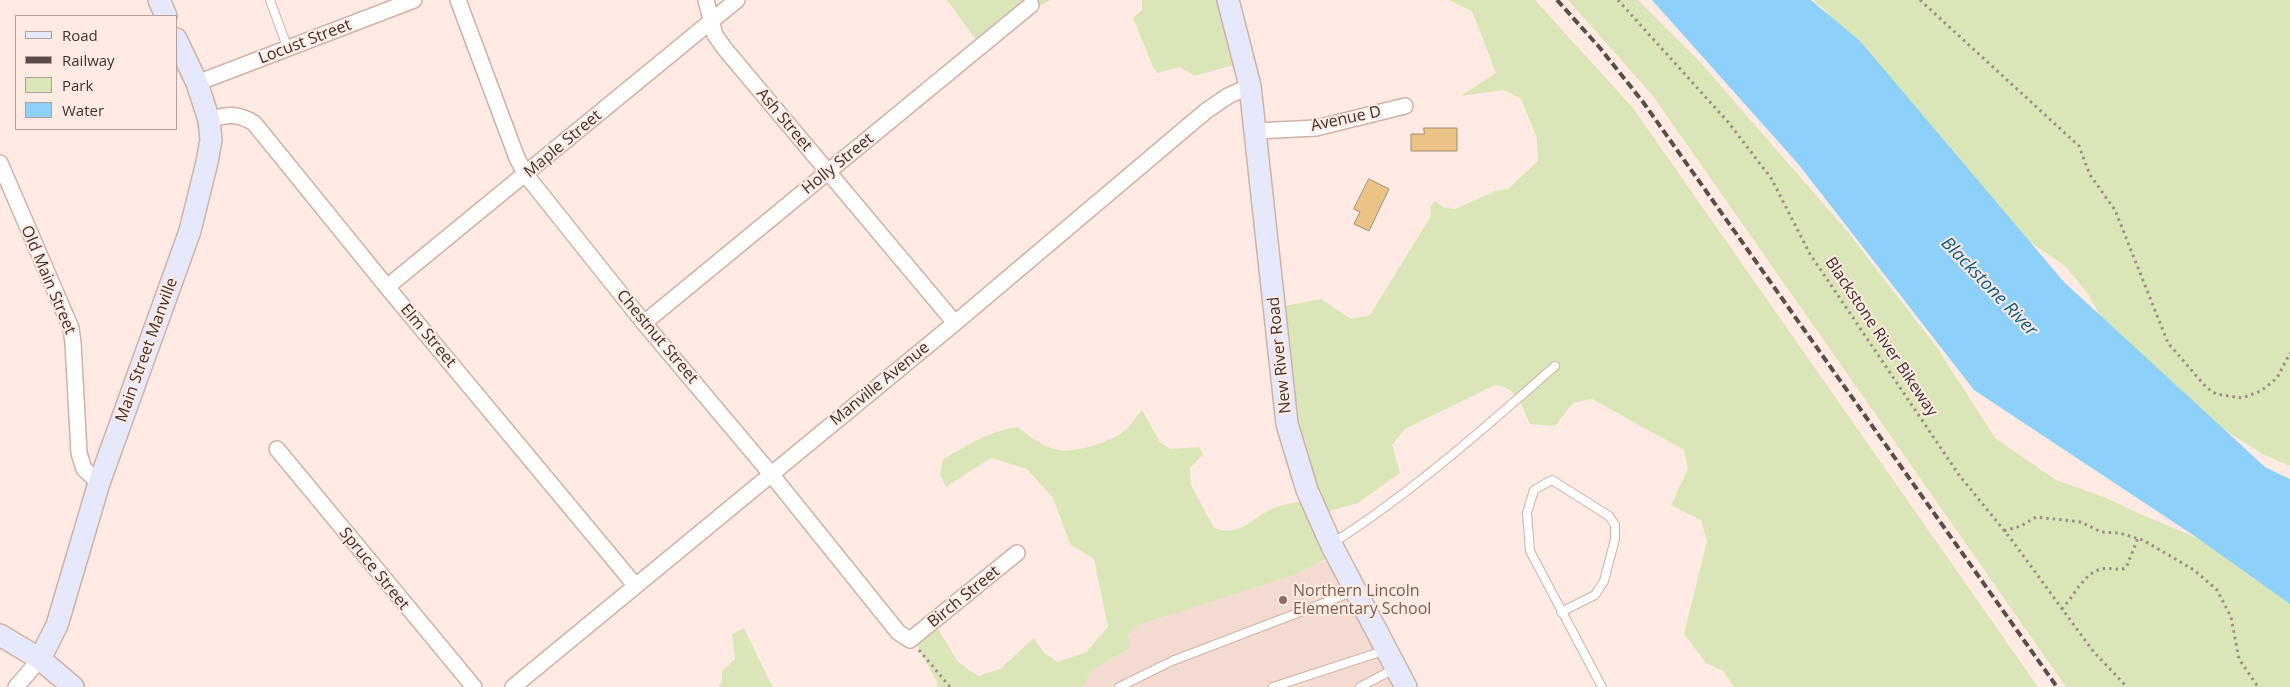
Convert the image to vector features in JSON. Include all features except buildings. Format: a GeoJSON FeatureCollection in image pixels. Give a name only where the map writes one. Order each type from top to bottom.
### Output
{"type":"FeatureCollection","features":[{"type":"Feature","properties":{"kind":"main road"},"geometry":{"type":"LineString","coordinates":[[159,0],[166,15]]}},
{"type":"Feature","properties":{"kind":"main road","name":"New River Road"},"geometry":{"type":"LineString","coordinates":[[1228,0],[1250,86],[1287,424],[1307,490],[1331,544],[1406,687]]}},
{"type":"Feature","properties":{"kind":"main road","name":"Main Street Manville"},"geometry":{"type":"LineString","coordinates":[[40,659],[57,626],[99,483],[190,231],[211,140],[209,120],[197,83],[178,43]]}},
{"type":"Feature","properties":{"kind":"main road"},"geometry":{"type":"LineString","coordinates":[[0,635],[40,659],[72,687]]}},
{"type":"Feature","properties":{"kind":"street","name":"Locust Street"},"geometry":{"type":"LineString","coordinates":[[197,83],[414,0]]}},
{"type":"Feature","properties":{"kind":"street","name":"Chestnut Street"},"geometry":{"type":"LineString","coordinates":[[458,0],[517,158],[526,175],[644,323],[771,474],[898,632],[910,640]]}},
{"type":"Feature","properties":{"kind":"street","name":"Ash Street"},"geometry":{"type":"LineString","coordinates":[[706,0],[715,35],[725,49],[955,323]]}},
{"type":"Feature","properties":{"kind":"street","name":"Maple Street"},"geometry":{"type":"LineString","coordinates":[[387,287],[526,175],[737,0]]}},
{"type":"Feature","properties":{"kind":"street","name":"Holly Street"},"geometry":{"type":"LineString","coordinates":[[644,323],[1031,4]]}},
{"type":"Feature","properties":{"kind":"street","name":"Manville Avenue"},"geometry":{"type":"LineString","coordinates":[[513,687],[955,323],[1206,111],[1228,96],[1250,86]]}},
{"type":"Feature","properties":{"kind":"street","name":"Avenue D"},"geometry":{"type":"LineString","coordinates":[[1256,131],[1316,128],[1405,106]]}},
{"type":"Feature","properties":{"kind":"street","name":"Elm Street"},"geometry":{"type":"LineString","coordinates":[[209,120],[227,114],[243,117],[254,123],[387,287],[635,585]]}},
{"type":"Feature","properties":{"kind":"street","name":"Old Main Street"},"geometry":{"type":"LineString","coordinates":[[0,163],[71,328],[79,453],[84,470],[99,483]]}},
{"type":"Feature","properties":{"kind":"street","name":"Spruce Street"},"geometry":{"type":"LineString","coordinates":[[277,450],[474,687]]}},
{"type":"Feature","properties":{"kind":"street","name":"Birch Street"},"geometry":{"type":"LineString","coordinates":[[910,640],[1017,553]]}},
{"type":"Feature","properties":{"kind":"street"},"geometry":{"type":"LineString","coordinates":[[16,687],[40,659]]}},
{"type":"Feature","properties":{"kind":"lane"},"geometry":{"type":"LineString","coordinates":[[270,0],[288,49]]}},
{"type":"Feature","properties":{"kind":"lane"},"geometry":{"type":"LineString","coordinates":[[1331,544],[1370,519],[1437,469],[1555,366]]}},
{"type":"Feature","properties":{"kind":"lane"},"geometry":{"type":"LineString","coordinates":[[1561,612],[1595,595],[1604,581],[1615,539],[1616,525],[1609,516],[1552,480],[1534,490],[1527,513],[1530,551],[1561,612],[1602,687]]}},
{"type":"Feature","properties":{"kind":"lane"},"geometry":{"type":"LineString","coordinates":[[1119,687],[1172,661],[1355,591]]}},
{"type":"Feature","properties":{"kind":"lane"},"geometry":{"type":"LineString","coordinates":[[1273,687],[1298,678],[1391,659]]}},
{"type":"Feature","properties":{"kind":"lane"},"geometry":{"type":"LineString","coordinates":[[1360,687],[1391,659]]}},
{"type":"Feature","properties":{"kind":"lane"},"geometry":{"type":"LineString","coordinates":[[1298,678],[1301,687]]}},
{"type":"Feature","properties":{"kind":"path","name":"Blackstone River Bikeway"},"geometry":{"type":"LineString","coordinates":[[1618,0],[1728,122],[1771,178],[1810,254],[1959,475],[2004,531],[2094,651],[2126,687]]}},
{"type":"Feature","properties":{"kind":"path"},"geometry":{"type":"LineString","coordinates":[[1920,0],[2079,146],[2090,175],[2115,210],[2168,343],[2206,387],[2216,394],[2242,398],[2261,391],[2277,378],[2290,353]]}},
{"type":"Feature","properties":{"kind":"path"},"geometry":{"type":"LineString","coordinates":[[2004,531],[2020,526],[2036,517],[2081,522],[2101,532],[2119,533],[2138,538],[2194,570],[2217,590],[2231,617],[2239,659],[2260,687]]}},
{"type":"Feature","properties":{"kind":"path"},"geometry":{"type":"LineString","coordinates":[[2062,609],[2077,592],[2087,575],[2103,569],[2119,570],[2126,568],[2138,538]]}},
{"type":"Feature","properties":{"kind":"path"},"geometry":{"type":"LineString","coordinates":[[910,640],[950,687]]}},
{"type":"Feature","properties":{"kind":"shaded area","name":"Northern Lincoln Elementary School"},"geometry":{"type":"Polygon","coordinates":[[[1328,559],[1396,687],[1083,687],[1091,671],[1130,648],[1128,635],[1139,625],[1292,576],[1328,559]]]}},
{"type":"Feature","properties":{"kind":"green space"},"geometry":{"type":"Polygon","coordinates":[[[947,0],[1050,0],[1024,16],[984,51],[947,0]]]}},
{"type":"Feature","properties":{"kind":"green space"},"geometry":{"type":"Polygon","coordinates":[[[1142,0],[1227,0],[1234,65],[1194,76],[1180,67],[1158,73],[1154,69],[1133,18],[1142,10],[1142,0]]]}},
{"type":"Feature","properties":{"kind":"green space"},"geometry":{"type":"Polygon","coordinates":[[[1448,0],[1535,0],[1633,108],[2038,687],[1734,687],[1723,671],[1706,663],[1684,634],[1707,541],[1701,520],[1671,505],[1688,469],[1684,450],[1592,399],[1573,403],[1555,426],[1530,424],[1514,393],[1509,389],[1495,385],[1405,429],[1392,445],[1400,473],[1358,503],[1319,514],[1333,556],[1292,576],[1139,625],[1128,635],[1130,648],[1091,671],[1083,687],[937,687],[937,682],[916,643],[935,629],[938,629],[958,662],[978,676],[1000,669],[1034,638],[1044,653],[1058,662],[1086,652],[1108,627],[1094,559],[1070,544],[1053,498],[1027,469],[991,458],[946,487],[940,474],[943,459],[979,439],[998,431],[1018,427],[1036,441],[1052,449],[1074,450],[1102,443],[1118,435],[1129,426],[1142,410],[1160,442],[1170,449],[1200,447],[1203,455],[1190,468],[1191,485],[1214,528],[1233,530],[1240,528],[1276,507],[1311,500],[1290,425],[1279,307],[1321,299],[1351,319],[1370,315],[1431,216],[1430,206],[1435,201],[1445,208],[1455,209],[1495,191],[1508,189],[1538,161],[1537,138],[1521,99],[1504,90],[1460,96],[1496,73],[1472,11],[1448,0]]]}},
{"type":"Feature","properties":{"kind":"green space"},"geometry":{"type":"Polygon","coordinates":[[[1568,0],[1638,0],[1701,63],[1848,232],[1938,349],[1995,438],[2056,480],[2104,497],[2261,565],[2290,582],[2290,687],[2066,687],[1653,96],[1568,0]]]}},
{"type":"Feature","properties":{"kind":"green space"},"geometry":{"type":"Polygon","coordinates":[[[1813,0],[2290,0],[2290,466],[2264,455],[2184,404],[2109,332],[2088,294],[2065,266],[2027,240],[1923,132],[1825,10],[1813,0]]]}},
{"type":"Feature","properties":{"kind":"green space"},"geometry":{"type":"Polygon","coordinates":[[[744,628],[774,687],[718,687],[722,682],[722,671],[735,659],[732,634],[744,628]]]}},
{"type":"Feature","properties":{"kind":"water","name":"Blackstone River"},"geometry":{"type":"Polygon","coordinates":[[[1652,0],[1811,0],[1860,41],[2064,282],[2265,467],[2290,479],[2290,604],[2196,537],[1974,390],[1799,165],[1652,0]]]}},
{"type":"Feature","properties":{"kind":"railway"},"geometry":{"type":"LineString","coordinates":[[1557,0],[1600,48],[1643,102],[2057,687]]}},
{"type":"Feature","properties":{"kind":"place","name":"Northern Lincoln Elementary School"},"geometry":{"type":"Point","coordinates":[1283,600]}}]}
